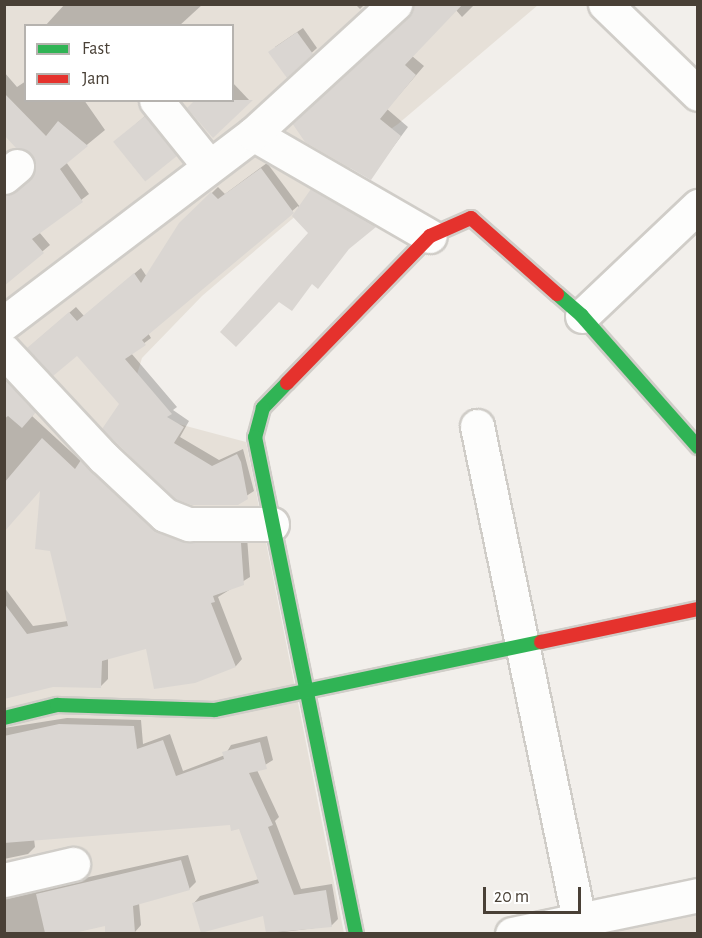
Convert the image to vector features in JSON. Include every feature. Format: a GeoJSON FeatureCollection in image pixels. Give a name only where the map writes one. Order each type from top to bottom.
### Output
{"type":"FeatureCollection","features":[{"type":"Feature","properties":{"kind":"street"},"geometry":{"type":"LineString","coordinates":[[4,323],[253,135],[395,4]]}},
{"type":"Feature","properties":{"kind":"street"},"geometry":{"type":"LineString","coordinates":[[605,4],[698,94]]}},
{"type":"Feature","properties":{"kind":"street"},"geometry":{"type":"LineString","coordinates":[[158,102],[209,166]]}},
{"type":"Feature","properties":{"kind":"street"},"geometry":{"type":"LineString","coordinates":[[253,135],[430,236]]}},
{"type":"Feature","properties":{"kind":"street"},"geometry":{"type":"LineString","coordinates":[[582,316],[698,206]]}},
{"type":"Feature","properties":{"kind":"street"},"geometry":{"type":"LineString","coordinates":[[356,933],[255,437],[263,408],[430,236],[471,218],[582,316],[698,447]]}},
{"type":"Feature","properties":{"kind":"street"},"geometry":{"type":"LineString","coordinates":[[4,351],[103,457],[165,515],[189,524],[272,524]]}},
{"type":"Feature","properties":{"kind":"street"},"geometry":{"type":"LineString","coordinates":[[477,426],[579,920]]}},
{"type":"Feature","properties":{"kind":"street"},"geometry":{"type":"LineString","coordinates":[[4,718],[57,705],[215,710],[698,609]]}},
{"type":"Feature","properties":{"kind":"street"},"geometry":{"type":"LineString","coordinates":[[4,880],[73,864]]}},
{"type":"Feature","properties":{"kind":"street"},"geometry":{"type":"LineString","coordinates":[[512,933],[698,895]]}},
{"type":"Feature","properties":{"kind":"shaded area"},"geometry":{"type":"Polygon","coordinates":[[[5,5],[538,5],[398,124],[356,153],[338,196],[298,214],[202,296],[142,358],[126,410],[246,442],[344,933],[5,934],[5,5]]]}},
{"type":"Feature","properties":{"kind":"shaded area"},"geometry":{"type":"Polygon","coordinates":[[[697,895],[697,933],[492,933],[697,895]]]}},
{"type":"Feature","properties":{"kind":"building"},"geometry":{"type":"Polygon","coordinates":[[[413,4],[463,4],[405,65],[416,75],[380,119],[401,136],[371,180],[305,142],[292,123],[408,18],[413,4]]]}},
{"type":"Feature","properties":{"kind":"building"},"geometry":{"type":"Polygon","coordinates":[[[297,32],[313,54],[287,78],[268,52],[297,32]]]}},
{"type":"Feature","properties":{"kind":"building"},"geometry":{"type":"Polygon","coordinates":[[[4,93],[46,136],[58,121],[88,146],[60,169],[83,202],[32,239],[44,253],[4,286],[4,195],[29,180],[35,163],[31,153],[16,148],[4,135],[4,93]]]}},
{"type":"Feature","properties":{"kind":"building"},"geometry":{"type":"Polygon","coordinates":[[[253,100],[213,138],[187,108],[193,102],[253,100]]]}},
{"type":"Feature","properties":{"kind":"building"},"geometry":{"type":"Polygon","coordinates":[[[145,116],[177,156],[145,181],[113,142],[145,116]]]}},
{"type":"Feature","properties":{"kind":"building"},"geometry":{"type":"Polygon","coordinates":[[[261,168],[294,213],[142,340],[146,345],[125,359],[172,414],[167,417],[184,427],[174,443],[212,466],[237,454],[241,462],[248,499],[238,505],[192,505],[175,499],[102,429],[119,404],[77,356],[53,376],[27,348],[69,312],[77,321],[134,273],[141,283],[179,223],[211,192],[218,199],[261,168]]]}},
{"type":"Feature","properties":{"kind":"building"},"geometry":{"type":"Polygon","coordinates":[[[311,189],[376,227],[349,249],[318,289],[312,284],[292,311],[279,302],[236,347],[220,332],[308,233],[292,216],[311,189]]]}},
{"type":"Feature","properties":{"kind":"building"},"geometry":{"type":"Polygon","coordinates":[[[4,379],[36,412],[22,428],[8,416],[4,419],[4,379]]]}},
{"type":"Feature","properties":{"kind":"building"},"geometry":{"type":"Polygon","coordinates":[[[42,438],[75,469],[81,460],[158,532],[189,543],[241,543],[244,585],[213,596],[215,602],[211,603],[236,667],[195,683],[154,689],[146,649],[102,661],[101,688],[53,687],[4,699],[4,603],[27,634],[68,626],[50,551],[35,549],[40,491],[4,532],[4,483],[42,438]]]}},
{"type":"Feature","properties":{"kind":"building"},"geometry":{"type":"Polygon","coordinates":[[[59,724],[134,726],[137,749],[163,740],[176,776],[224,759],[222,752],[260,742],[267,769],[249,773],[273,825],[268,827],[294,895],[326,890],[332,927],[266,933],[263,916],[201,933],[192,903],[259,883],[239,829],[231,831],[230,825],[4,843],[4,736],[59,724]]]}},
{"type":"Feature","properties":{"kind":"building"},"geometry":{"type":"Polygon","coordinates":[[[181,860],[190,890],[133,906],[135,933],[105,933],[105,926],[74,933],[45,933],[36,894],[181,860]]]}},
{"type":"Feature","properties":{"kind":"traffic: fast"},"geometry":{"type":"LineString","coordinates":[[557,294],[582,316],[698,447]]}},
{"type":"Feature","properties":{"kind":"traffic: fast"},"geometry":{"type":"LineString","coordinates":[[287,383],[263,408],[255,437],[356,934]]}},
{"type":"Feature","properties":{"kind":"traffic: fast"},"geometry":{"type":"LineString","coordinates":[[4,718],[57,705],[215,710],[541,642]]}},
{"type":"Feature","properties":{"kind":"traffic: jam"},"geometry":{"type":"LineString","coordinates":[[287,383],[430,236],[471,218],[557,294]]}},
{"type":"Feature","properties":{"kind":"traffic: jam"},"geometry":{"type":"LineString","coordinates":[[541,642],[698,609]]}}]}
